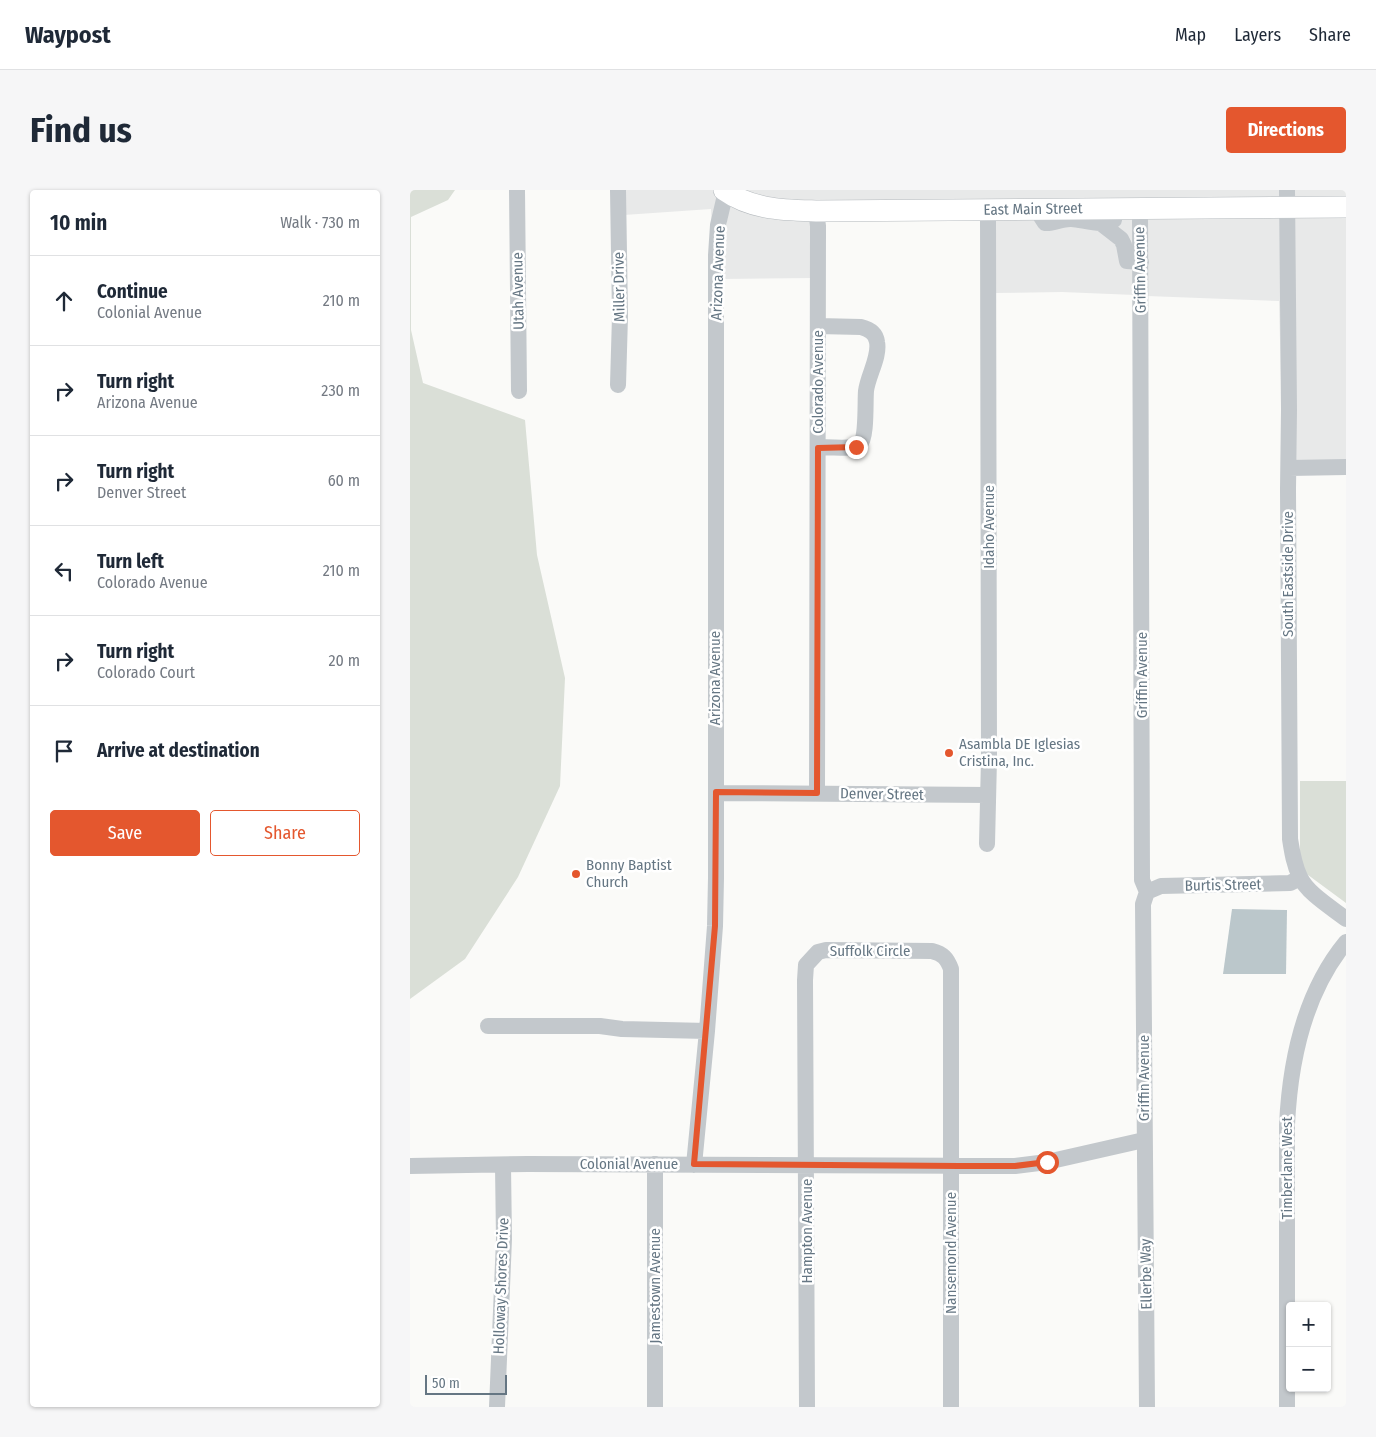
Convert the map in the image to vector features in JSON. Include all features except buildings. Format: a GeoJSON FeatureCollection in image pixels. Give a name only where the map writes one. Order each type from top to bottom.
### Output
{"type":"FeatureCollection","features":[{"type":"Feature","properties":{"kind":"main road","name":"East Main Street"},"geometry":{"type":"LineString","coordinates":[[725,191],[749,204],[773,209],[816,211],[988,209],[1109,216],[1140,208],[1286,199],[1346,207]]}},
{"type":"Feature","properties":{"kind":"street","name":"Utah Avenue"},"geometry":{"type":"LineString","coordinates":[[517,190],[519,392]]}},
{"type":"Feature","properties":{"kind":"street","name":"Miller Drive"},"geometry":{"type":"LineString","coordinates":[[618,190],[620,316],[618,385]]}},
{"type":"Feature","properties":{"kind":"street","name":"Arizona Avenue"},"geometry":{"type":"LineString","coordinates":[[694,1164],[715,926],[716,255],[718,225],[725,191]]}},
{"type":"Feature","properties":{"kind":"street","name":"South Eastside Drive"},"geometry":{"type":"LineString","coordinates":[[1286,199],[1290,839],[1292,854],[1300,878],[1316,896],[1346,919]]}},
{"type":"Feature","properties":{"kind":"street","name":"Griffin Avenue"},"geometry":{"type":"LineString","coordinates":[[1140,208],[1142,880],[1147,892],[1143,904],[1144,1140]]}},
{"type":"Feature","properties":{"kind":"street","name":"Idaho Avenue"},"geometry":{"type":"LineString","coordinates":[[987,844],[989,760],[988,209]]}},
{"type":"Feature","properties":{"kind":"street","name":"Colorado Avenue"},"geometry":{"type":"LineString","coordinates":[[816,211],[818,226],[817,793]]}},
{"type":"Feature","properties":{"kind":"street"},"geometry":{"type":"LineString","coordinates":[[1109,216],[1124,245],[1127,261],[1140,262]]}},
{"type":"Feature","properties":{"kind":"street"},"geometry":{"type":"LineString","coordinates":[[818,326],[861,327],[867,329],[874,333],[877,338],[878,347],[866,388],[862,443],[856,447],[818,448]]}},
{"type":"Feature","properties":{"kind":"street"},"geometry":{"type":"LineString","coordinates":[[1289,468],[1346,467]]}},
{"type":"Feature","properties":{"kind":"street","name":"Denver Street"},"geometry":{"type":"LineString","coordinates":[[716,792],[988,794]]}},
{"type":"Feature","properties":{"kind":"street","name":"Burtis Street"},"geometry":{"type":"LineString","coordinates":[[1147,892],[1161,886],[1290,883],[1300,878]]}},
{"type":"Feature","properties":{"kind":"street","name":"Timberlane West"},"geometry":{"type":"LineString","coordinates":[[1287,1407],[1288,1094],[1300,1034],[1311,1004],[1323,978],[1346,942]]}},
{"type":"Feature","properties":{"kind":"street","name":"Suffolk Circle"},"geometry":{"type":"LineString","coordinates":[[805,1025],[806,965],[818,952],[826,950],[932,951],[942,954],[948,960],[951,969],[951,979]]}},
{"type":"Feature","properties":{"kind":"street","name":"Nansemond Avenue"},"geometry":{"type":"LineString","coordinates":[[951,979],[951,1407]]}},
{"type":"Feature","properties":{"kind":"street","name":"Hampton Avenue"},"geometry":{"type":"LineString","coordinates":[[805,1025],[807,1407]]}},
{"type":"Feature","properties":{"kind":"street"},"geometry":{"type":"LineString","coordinates":[[488,1026],[600,1026],[622,1029],[707,1031]]}},
{"type":"Feature","properties":{"kind":"street","name":"Colonial Avenue"},"geometry":{"type":"LineString","coordinates":[[410,1166],[655,1164],[806,1166],[1030,1165],[1144,1140]]}},
{"type":"Feature","properties":{"kind":"street","name":"Ellerbe Way"},"geometry":{"type":"LineString","coordinates":[[1144,1140],[1147,1407]]}},
{"type":"Feature","properties":{"kind":"street","name":"Jamestown Avenue"},"geometry":{"type":"LineString","coordinates":[[655,1164],[656,1407]]}},
{"type":"Feature","properties":{"kind":"street","name":"Holloway Shores Drive"},"geometry":{"type":"LineString","coordinates":[[498,1407],[504,1239],[503,1166]]}},
{"type":"Feature","properties":{"kind":"shaded area"},"geometry":{"type":"Polygon","coordinates":[[[410,190],[455,190],[448,200],[411,217],[411,330],[423,383],[525,420],[537,555],[565,678],[560,786],[518,877],[465,959],[410,999],[410,190]]]}},
{"type":"Feature","properties":{"kind":"shaded area"},"geometry":{"type":"Polygon","coordinates":[[[623,190],[715,190],[719,194],[712,235],[711,209],[624,215],[623,190]]]}},
{"type":"Feature","properties":{"kind":"shaded area"},"geometry":{"type":"Polygon","coordinates":[[[737,190],[1281,190],[1281,202],[774,203],[737,190]]]}},
{"type":"Feature","properties":{"kind":"shaded area"},"geometry":{"type":"Polygon","coordinates":[[[1293,190],[1346,190],[1346,200],[1292,201],[1293,190]]]}},
{"type":"Feature","properties":{"kind":"shaded area"},"geometry":{"type":"Polygon","coordinates":[[[730,200],[811,217],[813,278],[722,279],[722,255],[730,200]]]}},
{"type":"Feature","properties":{"kind":"shaded area"},"geometry":{"type":"Polygon","coordinates":[[[1346,213],[1346,461],[1295,462],[1292,214],[1346,213]]]}},
{"type":"Feature","properties":{"kind":"shaded area"},"geometry":{"type":"Polygon","coordinates":[[[1134,214],[1135,295],[1062,292],[994,293],[994,216],[1134,214]]]}},
{"type":"Feature","properties":{"kind":"shaded area"},"geometry":{"type":"Polygon","coordinates":[[[1146,214],[1281,214],[1283,460],[1279,301],[1147,296],[1146,214]]]}},
{"type":"Feature","properties":{"kind":"shaded area"},"geometry":{"type":"Polygon","coordinates":[[[1300,781],[1346,781],[1346,903],[1304,872],[1300,858],[1300,781]]]}},
{"type":"Feature","properties":{"kind":"shaded area"},"geometry":{"type":"Polygon","coordinates":[[[1232,909],[1287,910],[1286,974],[1223,974],[1232,909]]]}},
{"type":"Feature","properties":{"kind":"place","name":"Asambla DE Iglesias Cristina, Inc."},"geometry":{"type":"Point","coordinates":[949,753]}},
{"type":"Feature","properties":{"kind":"place","name":"Bonny Baptist Church"},"geometry":{"type":"Point","coordinates":[576,874]}},
{"type":"Feature","properties":{"kind":"route"},"geometry":{"type":"LineString","coordinates":[[856,447],[818,448],[817,793],[716,792],[715,926],[694,1164],[1015,1166],[1047,1162]]}}]}
